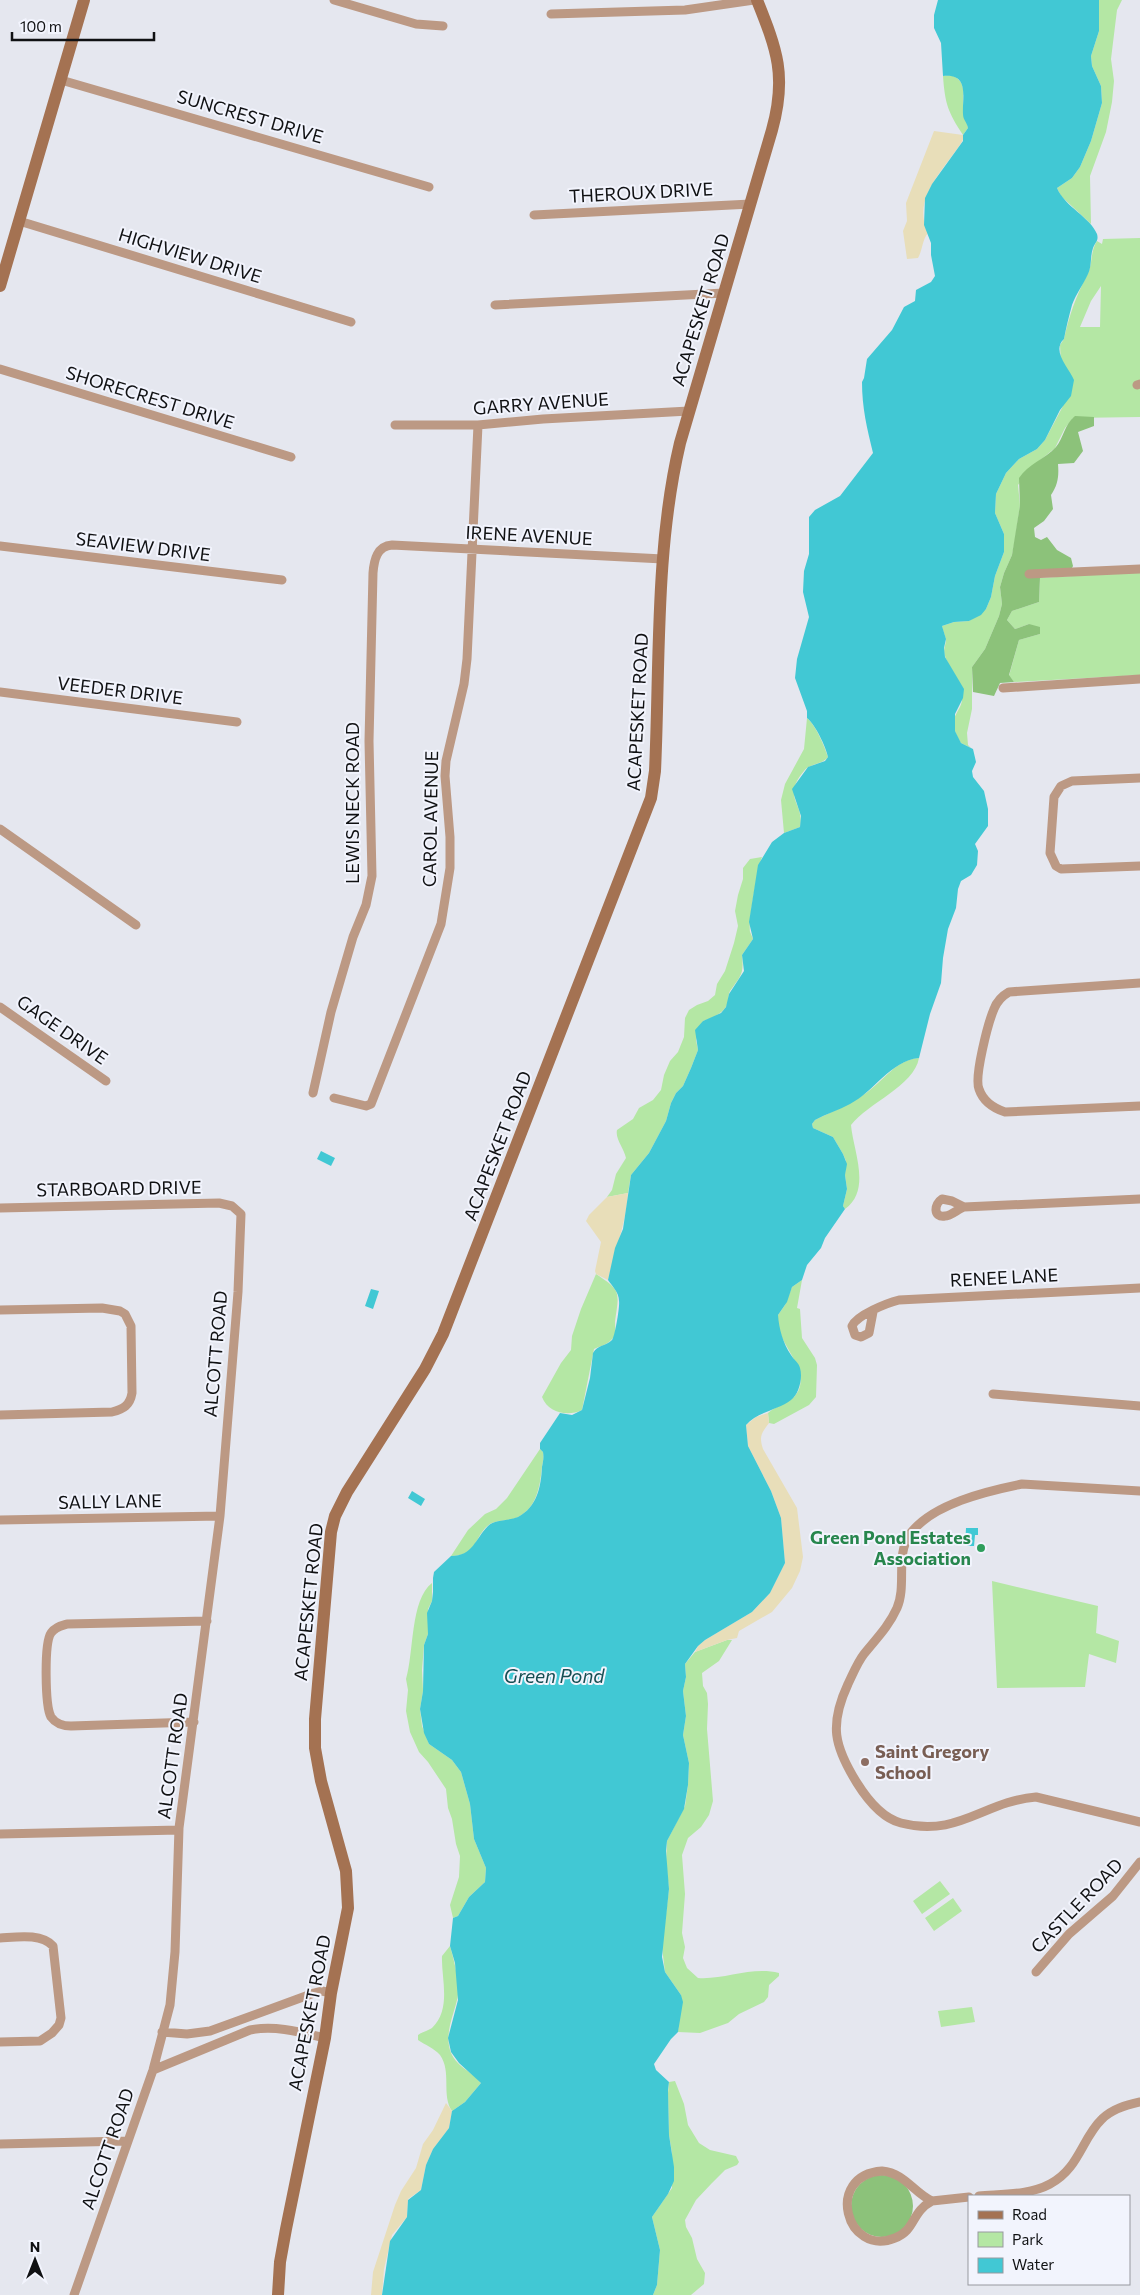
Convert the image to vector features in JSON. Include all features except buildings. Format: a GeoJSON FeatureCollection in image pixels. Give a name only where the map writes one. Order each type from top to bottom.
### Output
{"type":"FeatureCollection","features":[{"type":"Feature","properties":{"kind":"main road"},"geometry":{"type":"LineString","coordinates":[[0,286],[84,0]]}},
{"type":"Feature","properties":{"kind":"main road","name":"ACAPESKET ROAD"},"geometry":{"type":"LineString","coordinates":[[278,2295],[280,2262],[325,2038],[331,1993],[349,1901],[346,1871],[323,1787],[315,1748],[327,1559],[332,1523],[346,1492],[425,1369],[443,1334],[647,812],[656,771],[663,560],[670,490],[689,412],[777,115],[780,86],[776,50],[755,0]]}},
{"type":"Feature","properties":{"kind":"street"},"geometry":{"type":"LineString","coordinates":[[334,0],[416,24],[443,26]]}},
{"type":"Feature","properties":{"kind":"street"},"geometry":{"type":"LineString","coordinates":[[551,14],[685,10],[755,0]]}},
{"type":"Feature","properties":{"kind":"street","name":"SUNCREST DRIVE"},"geometry":{"type":"LineString","coordinates":[[61,80],[429,187]]}},
{"type":"Feature","properties":{"kind":"street","name":"THEROUX DRIVE"},"geometry":{"type":"LineString","coordinates":[[534,215],[751,204]]}},
{"type":"Feature","properties":{"kind":"street","name":"HIGHVIEW DRIVE"},"geometry":{"type":"LineString","coordinates":[[20,221],[351,322]]}},
{"type":"Feature","properties":{"kind":"street"},"geometry":{"type":"LineString","coordinates":[[495,305],[724,293]]}},
{"type":"Feature","properties":{"kind":"street","name":"SHORECREST DRIVE"},"geometry":{"type":"LineString","coordinates":[[0,369],[291,457]]}},
{"type":"Feature","properties":{"kind":"street","name":"GARRY AVENUE"},"geometry":{"type":"LineString","coordinates":[[395,425],[478,425],[543,419],[689,412]]}},
{"type":"Feature","properties":{"kind":"street","name":"CAROL AVENUE"},"geometry":{"type":"LineString","coordinates":[[334,1098],[366,1106],[371,1104],[441,924],[450,868],[450,836],[444,776],[464,684],[471,616],[478,425]]}},
{"type":"Feature","properties":{"kind":"street","name":"IRENE AVENUE"},"geometry":{"type":"LineString","coordinates":[[392,545],[663,560]]}},
{"type":"Feature","properties":{"kind":"street","name":"LEWIS NECK ROAD"},"geometry":{"type":"LineString","coordinates":[[313,1093],[331,1012],[371,885],[369,741],[373,573],[380,550],[383,547],[392,545]]}},
{"type":"Feature","properties":{"kind":"street","name":"SEAVIEW DRIVE"},"geometry":{"type":"LineString","coordinates":[[0,546],[282,580]]}},
{"type":"Feature","properties":{"kind":"street"},"geometry":{"type":"LineString","coordinates":[[1029,574],[1140,568]]}},
{"type":"Feature","properties":{"kind":"street"},"geometry":{"type":"LineString","coordinates":[[1003,688],[1140,679]]}},
{"type":"Feature","properties":{"kind":"street","name":"VEEDER DRIVE"},"geometry":{"type":"LineString","coordinates":[[0,692],[237,722]]}},
{"type":"Feature","properties":{"kind":"street"},"geometry":{"type":"LineString","coordinates":[[1140,778],[1072,781],[1061,786],[1054,797],[1050,852],[1056,866],[1061,869],[1140,866]]}},
{"type":"Feature","properties":{"kind":"street"},"geometry":{"type":"LineString","coordinates":[[0,829],[136,925]]}},
{"type":"Feature","properties":{"kind":"street"},"geometry":{"type":"LineString","coordinates":[[1140,983],[1009,992],[999,1000],[994,1010],[978,1075],[978,1082],[986,1101],[993,1107],[1005,1112],[1140,1106]]}},
{"type":"Feature","properties":{"kind":"street","name":"GAGE DRIVE"},"geometry":{"type":"LineString","coordinates":[[0,1007],[106,1080]]}},
{"type":"Feature","properties":{"kind":"street"},"geometry":{"type":"LineString","coordinates":[[964,1207],[1140,1199]]}},
{"type":"Feature","properties":{"kind":"street","name":"STARBOARD DRIVE"},"geometry":{"type":"LineString","coordinates":[[0,1208],[219,1203],[227,1204],[237,1209]]}},
{"type":"Feature","properties":{"kind":"street","name":"ALCOTT ROAD"},"geometry":{"type":"LineString","coordinates":[[74,2295],[153,2070],[170,2004],[179,1830],[220,1516],[238,1283],[241,1214],[237,1209]]}},
{"type":"Feature","properties":{"kind":"street","name":"RENEE LANE"},"geometry":{"type":"LineString","coordinates":[[872,1312],[888,1303],[899,1300],[1140,1288]]}},
{"type":"Feature","properties":{"kind":"street"},"geometry":{"type":"LineString","coordinates":[[0,1310],[102,1308],[120,1311],[125,1314],[130,1326],[132,1393],[131,1401],[126,1407],[112,1412],[0,1415]]}},
{"type":"Feature","properties":{"kind":"street"},"geometry":{"type":"LineString","coordinates":[[993,1394],[1140,1406]]}},
{"type":"Feature","properties":{"kind":"street"},"geometry":{"type":"LineString","coordinates":[[1140,1492],[1022,1484],[937,1510],[910,1535],[903,1558],[901,1597],[897,1608],[852,1675],[842,1697],[835,1729],[837,1744],[845,1764],[866,1797],[888,1817],[899,1822],[925,1828],[947,1826],[964,1821],[1019,1798],[1036,1797],[1140,1822]]}},
{"type":"Feature","properties":{"kind":"street","name":"SALLY LANE"},"geometry":{"type":"LineString","coordinates":[[0,1520],[220,1516]]}},
{"type":"Feature","properties":{"kind":"street"},"geometry":{"type":"LineString","coordinates":[[194,1722],[71,1726],[64,1726],[55,1722],[48,1710],[46,1647],[50,1634],[56,1628],[68,1624],[206,1621]]}},
{"type":"Feature","properties":{"kind":"street"},"geometry":{"type":"LineString","coordinates":[[0,1834],[179,1830]]}},
{"type":"Feature","properties":{"kind":"street","name":"CASTLE ROAD"},"geometry":{"type":"LineString","coordinates":[[1036,1972],[1069,1934],[1113,1896],[1140,1862]]}},
{"type":"Feature","properties":{"kind":"street"},"geometry":{"type":"LineString","coordinates":[[0,1938],[44,1939],[53,1946],[60,2018],[52,2034],[40,2041],[0,2042]]}},
{"type":"Feature","properties":{"kind":"street"},"geometry":{"type":"LineString","coordinates":[[162,2032],[187,2034],[210,2031],[314,1993],[322,1991],[331,1993]]}},
{"type":"Feature","properties":{"kind":"street"},"geometry":{"type":"LineString","coordinates":[[153,2070],[250,2030],[262,2027],[297,2031],[325,2038]]}},
{"type":"Feature","properties":{"kind":"street"},"geometry":{"type":"LineString","coordinates":[[988,2195],[1036,2190],[1052,2184],[1073,2164],[1102,2119],[1116,2109],[1140,2102]]}},
{"type":"Feature","properties":{"kind":"street"},"geometry":{"type":"LineString","coordinates":[[0,2144],[127,2141]]}},
{"type":"Feature","properties":{"kind":"street"},"geometry":{"type":"LineString","coordinates":[[932,2201],[921,2196],[900,2176],[891,2172],[878,2171],[865,2175],[855,2184],[848,2196],[847,2209],[850,2222],[859,2232],[870,2239],[884,2241],[893,2240],[904,2233],[922,2206],[932,2201],[968,2197]]}},
{"type":"Feature","properties":{"kind":"green space"},"geometry":{"type":"Polygon","coordinates":[[[1099,0],[1122,0],[1117,10],[1111,59],[1114,81],[1112,102],[1106,132],[1090,176],[1091,224],[1061,196],[1057,188],[1072,178],[1080,167],[1091,141],[1102,103],[1101,86],[1092,66],[1091,56],[1099,31],[1099,0]]]}},
{"type":"Feature","properties":{"kind":"green space"},"geometry":{"type":"Polygon","coordinates":[[[951,75],[959,80],[963,87],[963,106],[968,128],[963,135],[946,101],[943,76],[951,75]]]}},
{"type":"Feature","properties":{"kind":"green space"},"geometry":{"type":"Polygon","coordinates":[[[1140,238],[1140,417],[1073,418],[1065,428],[1055,448],[1033,466],[1018,485],[1020,505],[1015,540],[1012,555],[1000,587],[1002,604],[999,616],[985,649],[972,667],[972,709],[967,733],[968,745],[971,748],[961,743],[954,726],[954,720],[962,702],[962,696],[957,679],[945,656],[946,639],[942,626],[954,622],[969,621],[986,609],[991,597],[995,576],[1004,552],[1004,534],[995,513],[996,494],[1006,473],[1019,459],[1037,449],[1045,440],[1063,406],[1060,345],[1064,339],[1076,298],[1089,271],[1093,249],[1097,241],[1102,244],[1103,239],[1140,238]],[[1101,286],[1091,301],[1080,327],[1100,327],[1101,286]]]}},
{"type":"Feature","properties":{"kind":"green space"},"geometry":{"type":"Polygon","coordinates":[[[1075,416],[1094,417],[1094,426],[1078,432],[1083,451],[1074,463],[1058,464],[1058,480],[1051,495],[1053,509],[1044,521],[1034,528],[1035,537],[1041,540],[1047,537],[1057,550],[1071,558],[1073,566],[1072,568],[1028,571],[1027,577],[1040,578],[1039,602],[1012,611],[1007,620],[1015,629],[1029,624],[1040,627],[1040,634],[1019,640],[1009,675],[1014,682],[1000,683],[994,696],[973,692],[972,667],[985,649],[1002,604],[1000,587],[1012,555],[1020,505],[1019,478],[1027,469],[1056,447],[1075,416]]]}},
{"type":"Feature","properties":{"kind":"green space"},"geometry":{"type":"Polygon","coordinates":[[[1140,572],[1140,675],[1014,682],[1009,676],[1019,640],[1040,634],[1029,624],[1015,629],[1007,620],[1012,611],[1039,602],[1040,578],[1140,572]]]}},
{"type":"Feature","properties":{"kind":"green space"},"geometry":{"type":"Polygon","coordinates":[[[807,718],[816,730],[828,757],[807,768],[797,780],[794,794],[800,812],[800,827],[784,833],[781,800],[785,784],[804,749],[807,718]]]}},
{"type":"Feature","properties":{"kind":"green space"},"geometry":{"type":"Polygon","coordinates":[[[762,857],[750,918],[750,932],[753,939],[742,955],[742,971],[730,991],[728,1003],[718,1015],[703,1021],[696,1040],[698,1050],[691,1068],[683,1086],[676,1093],[671,1103],[666,1121],[649,1153],[631,1175],[628,1193],[607,1197],[612,1190],[616,1174],[626,1158],[617,1137],[617,1130],[633,1119],[639,1108],[653,1100],[661,1090],[664,1075],[670,1061],[678,1052],[684,1037],[685,1018],[689,1010],[708,1001],[715,995],[717,984],[725,971],[738,926],[735,911],[743,879],[743,868],[750,859],[762,857]]]}},
{"type":"Feature","properties":{"kind":"green space"},"geometry":{"type":"Polygon","coordinates":[[[919,1058],[909,1077],[900,1086],[868,1109],[851,1125],[859,1169],[859,1181],[858,1191],[853,1201],[845,1209],[843,1206],[847,1189],[846,1161],[833,1137],[813,1128],[812,1124],[815,1120],[860,1097],[903,1062],[919,1058]]]}},
{"type":"Feature","properties":{"kind":"green space"},"geometry":{"type":"Polygon","coordinates":[[[596,1274],[610,1284],[617,1293],[615,1334],[608,1343],[594,1349],[582,1410],[571,1413],[559,1412],[549,1407],[542,1397],[561,1363],[571,1350],[572,1336],[596,1274]]]}},
{"type":"Feature","properties":{"kind":"green space"},"geometry":{"type":"Polygon","coordinates":[[[802,1280],[797,1308],[800,1309],[802,1338],[815,1358],[817,1365],[816,1397],[809,1405],[774,1424],[769,1423],[768,1413],[794,1397],[801,1381],[796,1364],[779,1330],[778,1315],[785,1305],[792,1287],[802,1280]]]}},
{"type":"Feature","properties":{"kind":"green space"},"geometry":{"type":"Polygon","coordinates":[[[540,1449],[543,1452],[543,1456],[540,1482],[536,1496],[529,1509],[516,1518],[490,1524],[467,1553],[451,1556],[468,1530],[485,1514],[496,1509],[507,1498],[540,1449]]]}},
{"type":"Feature","properties":{"kind":"green space"},"geometry":{"type":"Polygon","coordinates":[[[992,1581],[1098,1606],[1096,1633],[1119,1641],[1116,1663],[1089,1654],[1085,1687],[997,1688],[992,1581]]]}},
{"type":"Feature","properties":{"kind":"green space"},"geometry":{"type":"Polygon","coordinates":[[[432,1583],[432,1601],[428,1609],[428,1634],[424,1645],[422,1670],[423,1691],[420,1709],[422,1726],[429,1744],[452,1760],[461,1772],[470,1804],[474,1839],[486,1868],[485,1882],[469,1897],[458,1916],[453,1918],[450,1905],[459,1877],[460,1856],[448,1808],[446,1789],[419,1752],[410,1732],[406,1711],[408,1690],[406,1679],[416,1614],[425,1591],[432,1583]]]}},
{"type":"Feature","properties":{"kind":"green space"},"geometry":{"type":"Polygon","coordinates":[[[727,1640],[732,1640],[719,1661],[702,1673],[708,1704],[707,1729],[713,1801],[709,1815],[701,1827],[688,1838],[682,1855],[685,1894],[682,1933],[685,1947],[683,1958],[687,1968],[698,1978],[759,1971],[779,1973],[779,1976],[769,1985],[768,1997],[764,2002],[739,2014],[728,2023],[700,2033],[678,2032],[681,1995],[665,1972],[662,1947],[669,1889],[666,1862],[667,1841],[685,1806],[688,1785],[689,1763],[683,1735],[686,1716],[683,1691],[686,1677],[685,1664],[695,1652],[727,1640]]]}},
{"type":"Feature","properties":{"kind":"green space"},"geometry":{"type":"Polygon","coordinates":[[[940,1881],[950,1894],[922,1914],[913,1901],[940,1881]]]}},
{"type":"Feature","properties":{"kind":"green space"},"geometry":{"type":"Polygon","coordinates":[[[953,1898],[962,1911],[934,1931],[925,1918],[953,1898]]]}},
{"type":"Feature","properties":{"kind":"green space"},"geometry":{"type":"Polygon","coordinates":[[[450,1946],[456,1973],[458,1995],[451,2019],[449,2046],[454,2058],[481,2083],[465,2102],[452,2111],[447,2098],[444,2062],[438,2053],[418,2040],[418,2035],[432,2028],[442,2012],[444,1993],[442,1956],[450,1946]]]}},
{"type":"Feature","properties":{"kind":"green space"},"geometry":{"type":"Polygon","coordinates":[[[972,2007],[975,2022],[941,2027],[938,2011],[972,2007]]]}},
{"type":"Feature","properties":{"kind":"green space"},"geometry":{"type":"Polygon","coordinates":[[[675,2081],[684,2104],[688,2125],[699,2143],[710,2150],[736,2156],[739,2162],[737,2165],[725,2170],[696,2200],[685,2220],[697,2259],[705,2273],[704,2284],[691,2295],[653,2295],[657,2285],[660,2250],[652,2217],[672,2188],[668,2093],[669,2082],[675,2081]]]}},
{"type":"Feature","properties":{"kind":"green space"},"geometry":{"type":"Polygon","coordinates":[[[876,2175],[888,2175],[904,2184],[911,2194],[913,2206],[911,2218],[904,2228],[888,2237],[876,2237],[865,2232],[856,2223],[851,2212],[851,2200],[856,2189],[865,2180],[876,2175]]]}},
{"type":"Feature","properties":{"kind":"sand"},"geometry":{"type":"Polygon","coordinates":[[[934,131],[963,135],[964,138],[933,182],[927,194],[924,219],[928,233],[920,255],[918,258],[907,259],[903,231],[907,221],[906,203],[934,131]]]}},
{"type":"Feature","properties":{"kind":"sand"},"geometry":{"type":"Polygon","coordinates":[[[628,1193],[623,1226],[608,1280],[596,1274],[601,1242],[586,1221],[589,1215],[607,1197],[628,1193]]]}},
{"type":"Feature","properties":{"kind":"sand"},"geometry":{"type":"Polygon","coordinates":[[[768,1413],[769,1423],[761,1435],[762,1445],[797,1508],[803,1557],[800,1571],[792,1588],[772,1612],[739,1631],[737,1638],[695,1652],[698,1646],[705,1640],[752,1612],[770,1593],[785,1563],[781,1518],[771,1491],[748,1446],[746,1425],[756,1417],[768,1413]]]}},
{"type":"Feature","properties":{"kind":"sand"},"geometry":{"type":"Polygon","coordinates":[[[446,2103],[452,2111],[449,2128],[433,2149],[426,2165],[421,2190],[408,2199],[407,2217],[392,2235],[384,2269],[382,2295],[371,2295],[373,2272],[395,2205],[401,2191],[416,2168],[423,2144],[433,2130],[446,2103]]]}},
{"type":"Feature","properties":{"kind":"water","name":"Green Pond"},"geometry":{"type":"Polygon","coordinates":[[[938,0],[1099,0],[1099,31],[1091,56],[1092,66],[1101,86],[1102,103],[1091,141],[1080,167],[1072,178],[1057,188],[1066,201],[1094,228],[1098,238],[1092,251],[1089,271],[1075,297],[1064,339],[1059,349],[1062,360],[1074,380],[1071,396],[1060,410],[1045,440],[1037,449],[1019,459],[1006,473],[996,494],[995,513],[1004,534],[1004,552],[995,576],[991,597],[981,615],[969,621],[954,622],[942,626],[946,639],[945,657],[964,689],[963,698],[955,714],[955,731],[961,743],[973,749],[976,762],[972,771],[973,777],[984,791],[988,809],[988,826],[975,844],[978,851],[977,865],[971,875],[961,881],[958,889],[956,908],[948,929],[941,983],[930,1014],[919,1058],[909,1060],[891,1070],[859,1098],[815,1120],[812,1124],[813,1128],[833,1137],[847,1164],[845,1175],[847,1189],[843,1206],[845,1209],[825,1238],[821,1248],[807,1265],[802,1280],[792,1287],[787,1302],[778,1315],[780,1331],[784,1341],[800,1368],[800,1386],[791,1400],[756,1417],[746,1425],[748,1446],[771,1491],[781,1518],[785,1563],[770,1593],[752,1612],[705,1640],[698,1646],[685,1664],[686,1677],[683,1691],[686,1716],[683,1735],[689,1763],[688,1785],[684,1809],[667,1841],[669,1889],[662,1957],[665,1972],[681,1995],[683,2002],[678,2032],[654,2064],[656,2070],[669,2082],[669,2135],[674,2167],[674,2181],[668,2194],[652,2217],[660,2250],[657,2285],[653,2295],[382,2295],[390,2241],[407,2217],[408,2200],[421,2190],[426,2165],[433,2149],[449,2128],[452,2111],[465,2102],[481,2083],[459,2063],[451,2052],[448,2038],[458,2000],[455,1963],[450,1946],[453,1918],[458,1916],[469,1897],[485,1882],[486,1868],[474,1839],[470,1804],[461,1772],[452,1760],[429,1744],[424,1733],[420,1709],[423,1691],[424,1645],[428,1634],[427,1613],[432,1601],[434,1572],[451,1556],[469,1550],[491,1524],[518,1517],[530,1508],[539,1489],[543,1456],[540,1443],[560,1413],[572,1415],[582,1410],[590,1378],[593,1353],[597,1348],[612,1340],[616,1327],[619,1298],[608,1280],[615,1248],[623,1229],[631,1175],[649,1153],[666,1121],[671,1103],[676,1093],[683,1086],[691,1068],[698,1050],[695,1030],[703,1021],[721,1013],[726,1007],[729,994],[744,971],[742,955],[753,939],[749,922],[758,865],[772,842],[784,833],[800,827],[801,816],[792,789],[808,767],[825,761],[828,757],[820,736],[807,718],[807,711],[795,678],[797,659],[809,617],[803,592],[804,571],[809,554],[809,517],[815,510],[840,496],[873,453],[865,418],[862,391],[867,359],[892,330],[904,307],[915,301],[916,290],[931,282],[935,276],[931,243],[924,225],[925,198],[932,184],[963,141],[963,135],[968,128],[963,116],[963,88],[961,82],[952,76],[943,76],[941,43],[934,28],[934,15],[938,0]]]}},
{"type":"Feature","properties":{"kind":"water"},"geometry":{"type":"Polygon","coordinates":[[[321,1151],[335,1158],[331,1166],[317,1159],[321,1151]]]}},
{"type":"Feature","properties":{"kind":"water"},"geometry":{"type":"Polygon","coordinates":[[[371,1289],[379,1291],[373,1309],[365,1306],[371,1289]]]}},
{"type":"Feature","properties":{"kind":"water"},"geometry":{"type":"Polygon","coordinates":[[[412,1491],[425,1499],[421,1506],[408,1498],[412,1491]]]}},
{"type":"Feature","properties":{"kind":"water"},"geometry":{"type":"Polygon","coordinates":[[[966,1528],[978,1528],[978,1535],[975,1535],[974,1546],[965,1546],[966,1528]]]}},
{"type":"Feature","properties":{"kind":"place","name":"Green Pond Estates Association"},"geometry":{"type":"Point","coordinates":[981,1548]}},
{"type":"Feature","properties":{"kind":"place","name":"Saint Gregory School"},"geometry":{"type":"Point","coordinates":[865,1762]}}]}
